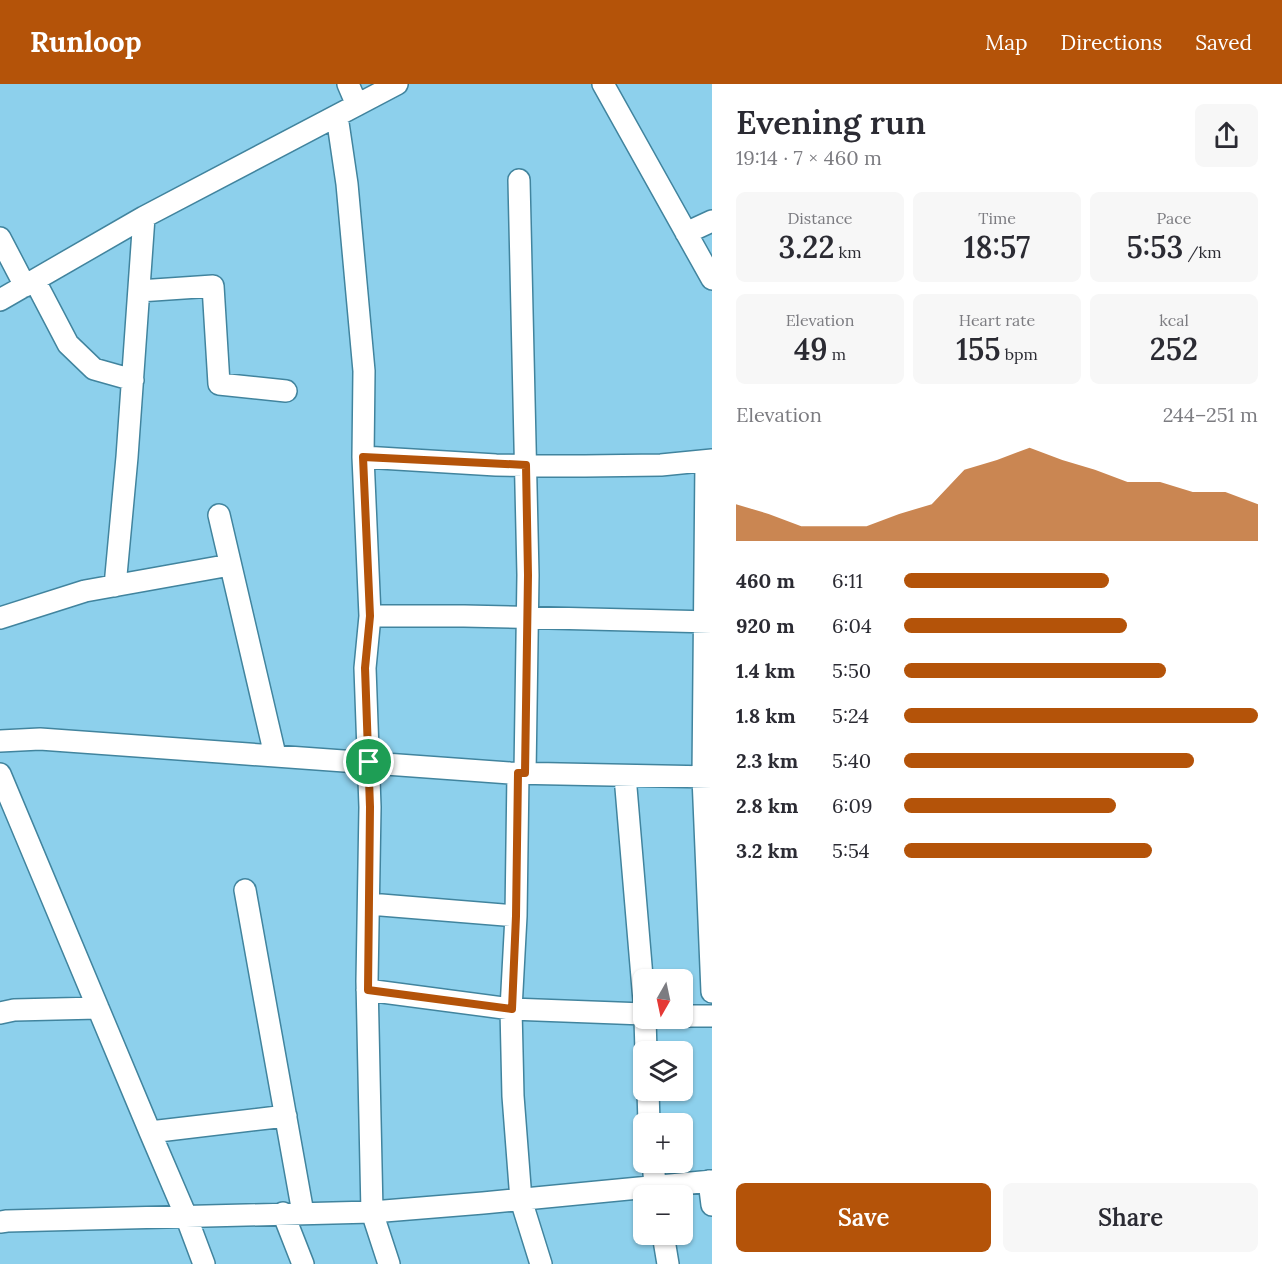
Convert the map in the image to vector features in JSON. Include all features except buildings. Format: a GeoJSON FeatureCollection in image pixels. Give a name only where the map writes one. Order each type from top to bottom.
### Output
{"type":"FeatureCollection","features":[{"type":"Feature","properties":{"kind":"street"},"geometry":{"type":"LineString","coordinates":[[348,84],[357,105]]}},
{"type":"Feature","properties":{"kind":"street"},"geometry":{"type":"LineString","coordinates":[[0,300],[144,217],[397,84]]}},
{"type":"Feature","properties":{"kind":"street"},"geometry":{"type":"LineString","coordinates":[[603,84],[712,279]]}},
{"type":"Feature","properties":{"kind":"street"},"geometry":{"type":"LineString","coordinates":[[337,116],[347,184],[364,370],[363,457],[370,616],[365,668],[370,807],[368,990],[372,1212],[389,1264]]}},
{"type":"Feature","properties":{"kind":"street"},"geometry":{"type":"LineString","coordinates":[[519,180],[528,575],[512,1009],[513,1096],[520,1200],[541,1264]]}},
{"type":"Feature","properties":{"kind":"street"},"geometry":{"type":"LineString","coordinates":[[115,586],[128,457],[144,217]]}},
{"type":"Feature","properties":{"kind":"street"},"geometry":{"type":"LineString","coordinates":[[686,233],[712,221]]}},
{"type":"Feature","properties":{"kind":"street"},"geometry":{"type":"LineString","coordinates":[[0,238],[68,344],[94,369],[133,380]]}},
{"type":"Feature","properties":{"kind":"street"},"geometry":{"type":"LineString","coordinates":[[139,291],[213,286],[219,384],[286,391]]}},
{"type":"Feature","properties":{"kind":"street"},"geometry":{"type":"LineString","coordinates":[[363,457],[526,465],[661,465],[709,460],[708,777],[712,992]]}},
{"type":"Feature","properties":{"kind":"street"},"geometry":{"type":"LineString","coordinates":[[219,515],[275,755]]}},
{"type":"Feature","properties":{"kind":"street"},"geometry":{"type":"LineString","coordinates":[[0,618],[85,591],[230,566]]}},
{"type":"Feature","properties":{"kind":"street"},"geometry":{"type":"LineString","coordinates":[[370,616],[708,622]]}},
{"type":"Feature","properties":{"kind":"street"},"geometry":{"type":"LineString","coordinates":[[0,741],[40,739],[521,773],[708,777]]}},
{"type":"Feature","properties":{"kind":"street"},"geometry":{"type":"LineString","coordinates":[[0,774],[186,1216],[204,1264]]}},
{"type":"Feature","properties":{"kind":"street"},"geometry":{"type":"LineString","coordinates":[[625,776],[641,969]]}},
{"type":"Feature","properties":{"kind":"street"},"geometry":{"type":"LineString","coordinates":[[245,890],[286,1116],[293,1213],[303,1264]]}},
{"type":"Feature","properties":{"kind":"street"},"geometry":{"type":"LineString","coordinates":[[369,904],[516,916]]}},
{"type":"Feature","properties":{"kind":"street"},"geometry":{"type":"LineString","coordinates":[[368,990],[512,1009],[633,1014]]}},
{"type":"Feature","properties":{"kind":"street"},"geometry":{"type":"LineString","coordinates":[[0,1013],[14,1010],[98,1008]]}},
{"type":"Feature","properties":{"kind":"street"},"geometry":{"type":"LineString","coordinates":[[693,1016],[712,1016]]}},
{"type":"Feature","properties":{"kind":"street"},"geometry":{"type":"LineString","coordinates":[[150,1132],[286,1116]]}},
{"type":"Feature","properties":{"kind":"street"},"geometry":{"type":"LineString","coordinates":[[688,1185],[710,1181],[712,1205]]}},
{"type":"Feature","properties":{"kind":"street"},"geometry":{"type":"LineString","coordinates":[[0,1222],[372,1212],[633,1193]]}},
{"type":"Feature","properties":{"kind":"street"},"geometry":{"type":"LineString","coordinates":[[665,1245],[668,1264]]}},
{"type":"Feature","properties":{"kind":"route"},"geometry":{"type":"LineString","coordinates":[[363,457],[526,465],[528,575],[525,773],[518,773],[512,1009],[368,990],[369,762],[365,668],[370,616],[363,457]]}}]}
